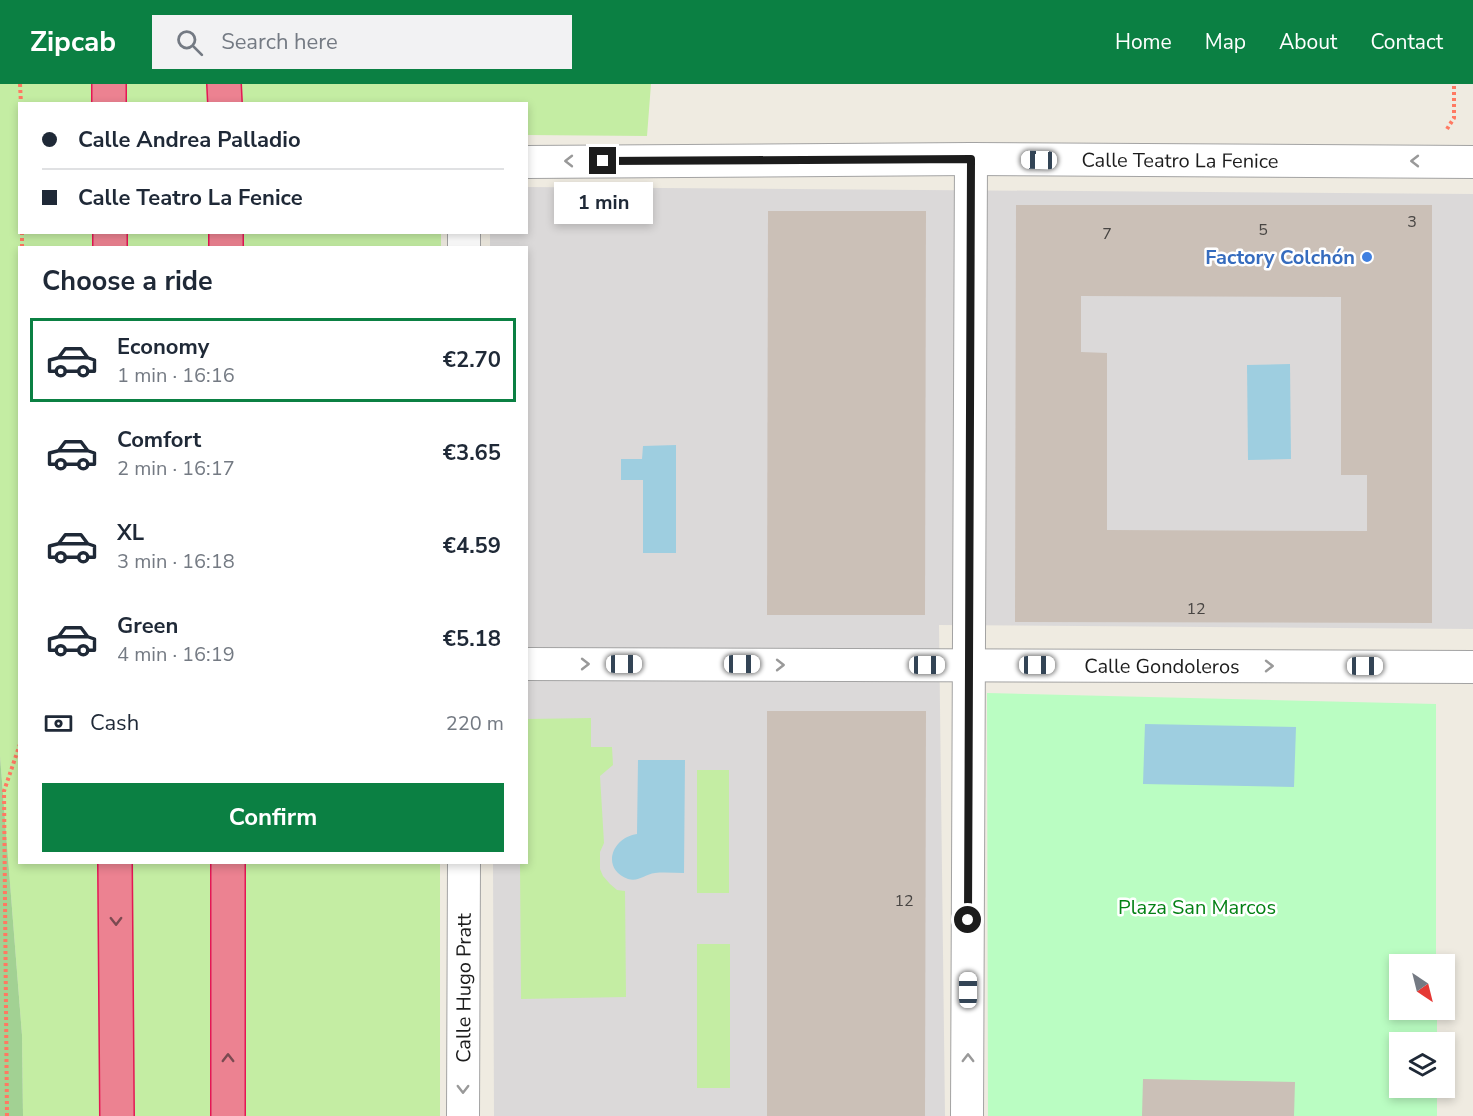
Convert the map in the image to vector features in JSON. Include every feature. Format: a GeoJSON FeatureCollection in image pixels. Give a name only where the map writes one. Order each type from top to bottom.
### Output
{"type":"FeatureCollection","features":[{"type":"Feature","properties":{"kind":"highway"},"geometry":{"type":"LineString","coordinates":[[109,84],[109,102]]}},
{"type":"Feature","properties":{"kind":"highway"},"geometry":{"type":"LineString","coordinates":[[225,84],[225,102]]}},
{"type":"Feature","properties":{"kind":"highway"},"geometry":{"type":"LineString","coordinates":[[115,864],[117,1116]]}},
{"type":"Feature","properties":{"kind":"highway"},"geometry":{"type":"LineString","coordinates":[[228,864],[228,1116]]}},
{"type":"Feature","properties":{"kind":"street","name":"Calle Teatro La Fenice"},"geometry":{"type":"LineString","coordinates":[[528,162],[971,159],[1473,162]]}},
{"type":"Feature","properties":{"kind":"street"},"geometry":{"type":"LineString","coordinates":[[967,1116],[971,159]]}},
{"type":"Feature","properties":{"kind":"street","name":"Calle Gondoleros"},"geometry":{"type":"LineString","coordinates":[[528,664],[1473,667]]}},
{"type":"Feature","properties":{"kind":"street","name":"Calle Hugo Pratt"},"geometry":{"type":"LineString","coordinates":[[463,1116],[464,864]]}},
{"type":"Feature","properties":{"kind":"path"},"geometry":{"type":"LineString","coordinates":[[20,84],[21,102]]}},
{"type":"Feature","properties":{"kind":"path"},"geometry":{"type":"LineString","coordinates":[[7,1116],[4,791],[18,750]]}},
{"type":"Feature","properties":{"kind":"shaded area"},"geometry":{"type":"Polygon","coordinates":[[[528,187],[1473,194],[1473,629],[939,625],[945,1116],[494,1116],[493,864],[528,864],[528,246],[490,246],[490,234],[528,234],[528,187]]]}},
{"type":"Feature","properties":{"kind":"green space"},"geometry":{"type":"Polygon","coordinates":[[[0,84],[651,84],[647,136],[528,135],[528,102],[18,102],[18,234],[441,234],[441,246],[18,246],[18,864],[440,864],[440,1116],[23,1116],[22,1035],[0,756],[0,84]]]}},
{"type":"Feature","properties":{"kind":"green space","name":"Plaza San Marcos"},"geometry":{"type":"Polygon","coordinates":[[[987,693],[1436,704],[1436,954],[1389,954],[1389,1020],[1437,1020],[1437,1032],[1389,1032],[1389,1098],[1437,1098],[1437,1116],[988,1116],[987,693]]]}},
{"type":"Feature","properties":{"kind":"green space"},"geometry":{"type":"Polygon","coordinates":[[[591,718],[591,747],[612,747],[613,765],[600,776],[604,843],[600,852],[600,869],[610,884],[617,890],[625,891],[626,997],[521,999],[520,864],[528,864],[528,719],[591,718]]]}},
{"type":"Feature","properties":{"kind":"green space"},"geometry":{"type":"Polygon","coordinates":[[[0,756],[22,1035],[23,1116],[0,1116],[0,756]]]}},
{"type":"Feature","properties":{"kind":"green space"},"geometry":{"type":"Polygon","coordinates":[[[697,770],[729,770],[729,893],[697,893],[697,770]]]}},
{"type":"Feature","properties":{"kind":"green space"},"geometry":{"type":"Polygon","coordinates":[[[697,944],[730,944],[730,1088],[697,1088],[697,944]]]}},
{"type":"Feature","properties":{"kind":"water"},"geometry":{"type":"Polygon","coordinates":[[[1290,364],[1291,459],[1248,460],[1247,365],[1290,364]]]}},
{"type":"Feature","properties":{"kind":"water"},"geometry":{"type":"Polygon","coordinates":[[[676,445],[676,553],[643,553],[643,480],[621,480],[621,459],[642,459],[643,446],[676,445]]]}},
{"type":"Feature","properties":{"kind":"water"},"geometry":{"type":"Polygon","coordinates":[[[1145,724],[1296,727],[1294,787],[1143,784],[1145,724]]]}},
{"type":"Feature","properties":{"kind":"water"},"geometry":{"type":"Polygon","coordinates":[[[638,760],[685,760],[684,873],[655,873],[632,880],[614,868],[612,861],[616,847],[621,841],[637,834],[638,760]]]}},
{"type":"Feature","properties":{"kind":"building"},"geometry":{"type":"Polygon","coordinates":[[[1016,205],[1432,205],[1432,623],[1015,622],[1016,205]],[[1081,296],[1081,352],[1107,353],[1107,530],[1367,531],[1367,475],[1341,475],[1341,297],[1081,296]]]}},
{"type":"Feature","properties":{"kind":"building"},"geometry":{"type":"Polygon","coordinates":[[[768,211],[926,211],[925,615],[767,615],[768,211]]]}},
{"type":"Feature","properties":{"kind":"building"},"geometry":{"type":"Polygon","coordinates":[[[767,711],[926,711],[925,1116],[767,1116],[767,711]]]}},
{"type":"Feature","properties":{"kind":"building"},"geometry":{"type":"Polygon","coordinates":[[[1143,1079],[1295,1082],[1294,1116],[1142,1116],[1143,1079]]]}},
{"type":"Feature","properties":{"kind":"place","name":"Factory Colchón"},"geometry":{"type":"Point","coordinates":[1367,257]}},
{"type":"Feature","properties":{"kind":"route"},"geometry":{"type":"LineString","coordinates":[[603,161],[971,159],[968,920]]}}]}
